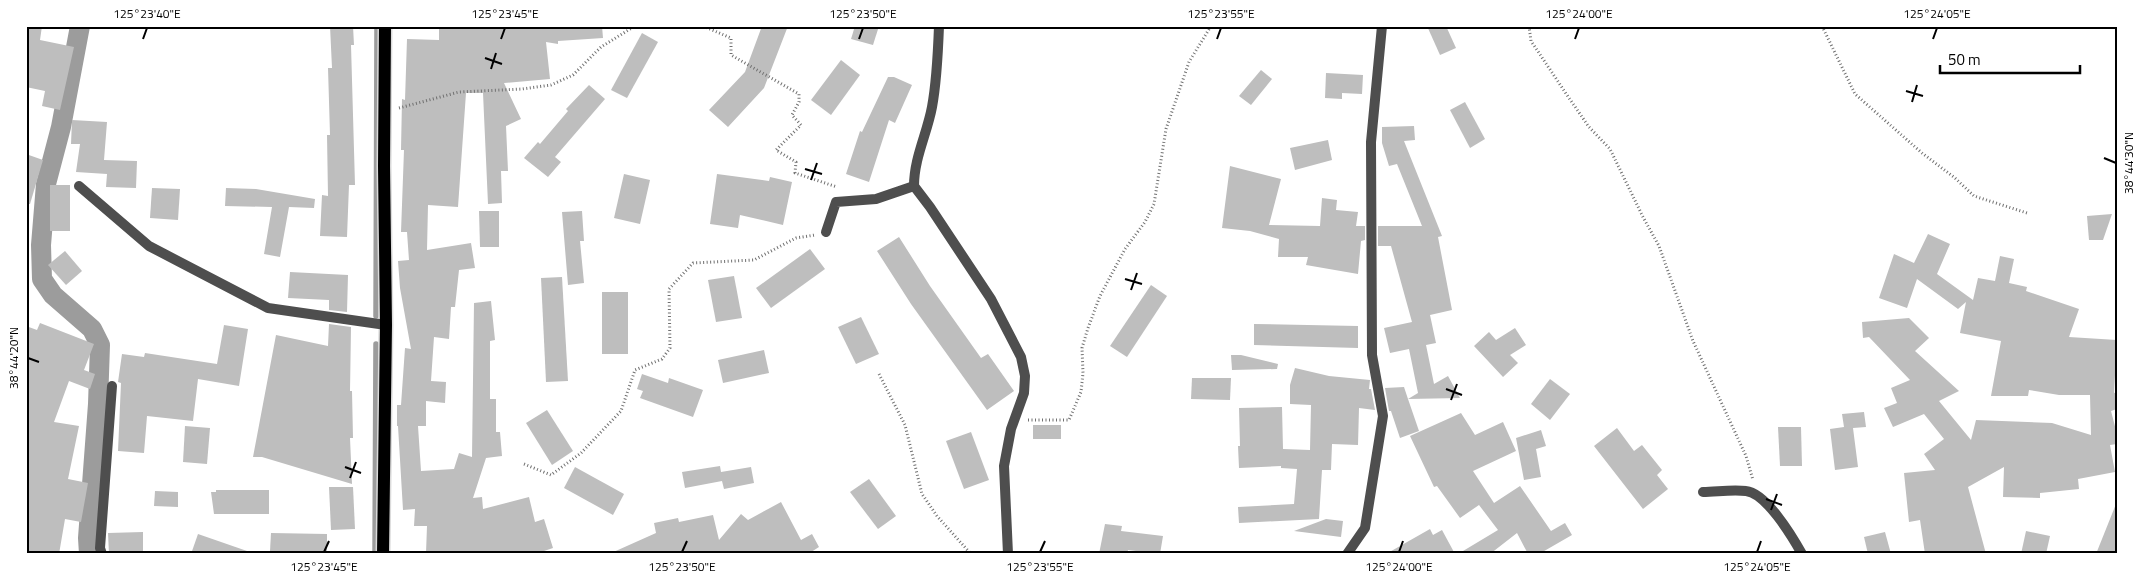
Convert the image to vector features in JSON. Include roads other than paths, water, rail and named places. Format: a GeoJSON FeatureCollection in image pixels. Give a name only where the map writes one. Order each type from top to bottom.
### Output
{"type":"FeatureCollection","features":[{"type":"Feature","properties":{"kind":"main road"},"geometry":{"type":"LineString","coordinates":[[383,554],[386,325],[384,112],[386,26]]}},
{"type":"Feature","properties":{"kind":"street"},"geometry":{"type":"LineString","coordinates":[[940,26],[938,64],[932,108],[914,172],[914,186],[991,299],[1022,357],[1025,376],[1024,393],[1014,420],[1004,466],[1008,554]]}},
{"type":"Feature","properties":{"kind":"street"},"geometry":{"type":"LineString","coordinates":[[1347,554],[1366,528],[1383,416],[1372,356],[1371,152],[1382,26]]}},
{"type":"Feature","properties":{"kind":"street"},"geometry":{"type":"LineString","coordinates":[[79,186],[148,246],[268,308],[386,325]]}},
{"type":"Feature","properties":{"kind":"street"},"geometry":{"type":"LineString","coordinates":[[826,232],[836,202],[876,199],[914,186]]}},
{"type":"Feature","properties":{"kind":"street"},"geometry":{"type":"LineString","coordinates":[[102,554],[100,548],[112,386]]}},
{"type":"Feature","properties":{"kind":"street"},"geometry":{"type":"LineString","coordinates":[[1702,492],[1746,491],[1758,495],[1787,531],[1802,554]]}},
{"type":"Feature","properties":{"kind":"waterway"},"geometry":{"type":"LineString","coordinates":[[80,26],[61,127],[46,184],[41,245],[42,279],[53,295],[92,329],[100,345],[98,404],[88,538],[89,554]]}},
{"type":"Feature","properties":{"kind":"waterway"},"geometry":{"type":"LineString","coordinates":[[376,316],[377,26]]}},
{"type":"Feature","properties":{"kind":"waterway"},"geometry":{"type":"LineString","coordinates":[[375,554],[376,344]]}}]}
